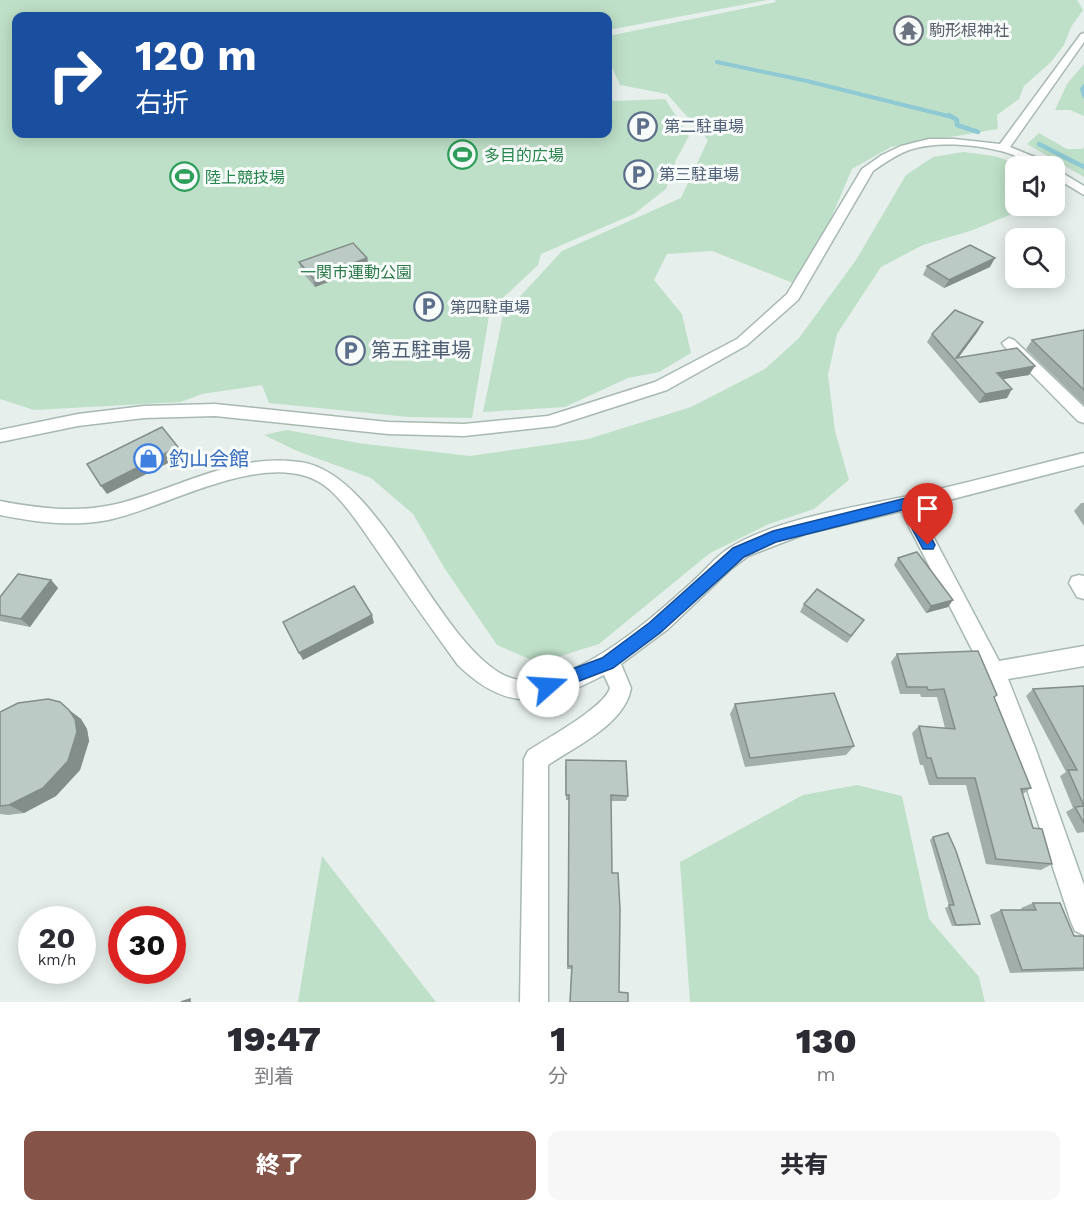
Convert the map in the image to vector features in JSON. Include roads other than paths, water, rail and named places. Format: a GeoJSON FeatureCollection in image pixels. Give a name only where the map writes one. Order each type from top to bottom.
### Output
{"type":"FeatureCollection","features":[{"type":"Feature","properties":{"kind":"street"},"geometry":{"type":"LineString","coordinates":[[1003,148],[1084,36]]}},
{"type":"Feature","properties":{"kind":"street"},"geometry":{"type":"LineString","coordinates":[[0,436],[78,420],[144,412],[203,411],[388,428],[464,430],[549,422],[661,386],[742,342],[793,297],[868,169],[889,156],[907,147],[940,143],[1003,148],[1023,156]]}},
{"type":"Feature","properties":{"kind":"street"},"geometry":{"type":"LineString","coordinates":[[1065,178],[1084,191]]}},
{"type":"Feature","properties":{"kind":"street"},"geometry":{"type":"LineString","coordinates":[[1009,343],[1084,417]]}},
{"type":"Feature","properties":{"kind":"street"},"geometry":{"type":"LineString","coordinates":[[0,508],[46,517],[106,513],[134,507],[218,477],[273,467],[301,469],[327,478],[357,508],[465,658],[483,676],[505,686],[531,691],[566,681],[607,663],[655,628],[738,553],[773,537],[1084,459]]}},
{"type":"Feature","properties":{"kind":"street"},"geometry":{"type":"LineString","coordinates":[[906,503],[994,672],[1084,922]]}},
{"type":"Feature","properties":{"kind":"street"},"geometry":{"type":"LineString","coordinates":[[994,672],[1084,656]]}},
{"type":"Feature","properties":{"kind":"street"},"geometry":{"type":"LineString","coordinates":[[534,1002],[536,759],[614,706],[621,691],[618,677],[607,663]]}},
{"type":"Feature","properties":{"kind":"waterway"},"geometry":{"type":"LineString","coordinates":[[717,62],[807,81],[952,117]]}},
{"type":"Feature","properties":{"kind":"waterway"},"geometry":{"type":"LineString","coordinates":[[1084,86],[1082,89],[1084,96]]}},
{"type":"Feature","properties":{"kind":"waterway"},"geometry":{"type":"LineString","coordinates":[[949,115],[957,120],[957,125],[978,132]]}},
{"type":"Feature","properties":{"kind":"waterway"},"geometry":{"type":"LineString","coordinates":[[1039,144],[1084,167]]}},
{"type":"Feature","properties":{"kind":"place","name":"駒形根神社"},"geometry":{"type":"Point","coordinates":[908,30]}},
{"type":"Feature","properties":{"kind":"place","name":"第二駐車場"},"geometry":{"type":"Point","coordinates":[643,126]}},
{"type":"Feature","properties":{"kind":"place","name":"多目的広場"},"geometry":{"type":"Point","coordinates":[463,155]}},
{"type":"Feature","properties":{"kind":"place","name":"第三駐車場"},"geometry":{"type":"Point","coordinates":[638,174]}},
{"type":"Feature","properties":{"kind":"place","name":"陸上競技場"},"geometry":{"type":"Point","coordinates":[184,177]}},
{"type":"Feature","properties":{"kind":"place","name":"第四駐車場"},"geometry":{"type":"Point","coordinates":[429,307]}},
{"type":"Feature","properties":{"kind":"place","name":"第五駐車場"},"geometry":{"type":"Point","coordinates":[350,350]}},
{"type":"Feature","properties":{"kind":"place","name":"釣山会館"},"geometry":{"type":"Point","coordinates":[148,459]}},
{"type":"Feature","properties":{"kind":"park label","name":"一関市運動公園"},"geometry":{"type":"Point","coordinates":[356,272]}}]}
